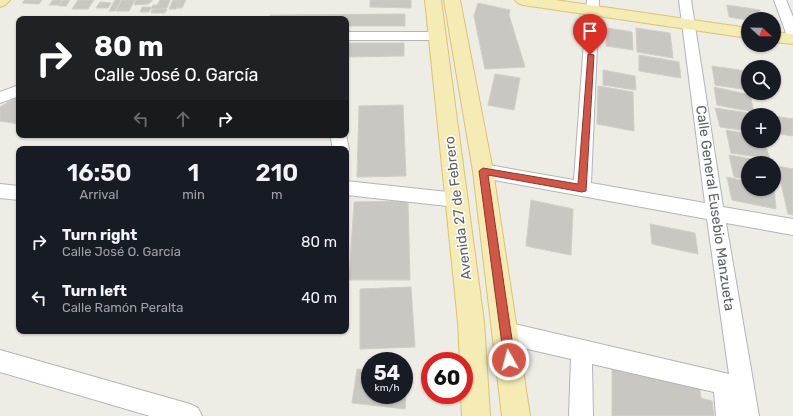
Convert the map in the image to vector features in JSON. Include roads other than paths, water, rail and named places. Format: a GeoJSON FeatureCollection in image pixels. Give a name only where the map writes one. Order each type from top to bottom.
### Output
{"type":"FeatureCollection","features":[{"type":"Feature","properties":{"kind":"main road","name":"Avenida 27 de Febrero"},"geometry":{"type":"LineString","coordinates":[[433,0],[471,322],[476,416]]}},
{"type":"Feature","properties":{"kind":"main road","name":"Avenida 27 de Febrero"},"geometry":{"type":"LineString","coordinates":[[452,0],[483,171],[506,332],[516,416]]}},
{"type":"Feature","properties":{"kind":"main road"},"geometry":{"type":"LineString","coordinates":[[523,0],[593,6],[741,32]]}},
{"type":"Feature","properties":{"kind":"main road"},"geometry":{"type":"LineString","coordinates":[[781,38],[793,39]]}},
{"type":"Feature","properties":{"kind":"street","name":"Calle General Eusebio Manzueta"},"geometry":{"type":"LineString","coordinates":[[685,0],[690,24],[715,212],[747,416]]}},
{"type":"Feature","properties":{"kind":"street"},"geometry":{"type":"LineString","coordinates":[[780,0],[793,33]]}},
{"type":"Feature","properties":{"kind":"street"},"geometry":{"type":"LineString","coordinates":[[582,188],[593,6]]}},
{"type":"Feature","properties":{"kind":"street"},"geometry":{"type":"LineString","coordinates":[[349,36],[438,36]]}},
{"type":"Feature","properties":{"kind":"street"},"geometry":{"type":"LineString","coordinates":[[0,98],[16,91]]}},
{"type":"Feature","properties":{"kind":"street"},"geometry":{"type":"LineString","coordinates":[[483,171],[793,227]]}},
{"type":"Feature","properties":{"kind":"street"},"geometry":{"type":"LineString","coordinates":[[349,188],[457,200]]}},
{"type":"Feature","properties":{"kind":"street"},"geometry":{"type":"LineString","coordinates":[[0,191],[16,193]]}},
{"type":"Feature","properties":{"kind":"street"},"geometry":{"type":"LineString","coordinates":[[506,332],[724,383],[728,416]]}},
{"type":"Feature","properties":{"kind":"street"},"geometry":{"type":"LineString","coordinates":[[581,416],[581,360],[584,351]]}},
{"type":"Feature","properties":{"kind":"street"},"geometry":{"type":"LineString","coordinates":[[0,361],[190,416]]}}]}
